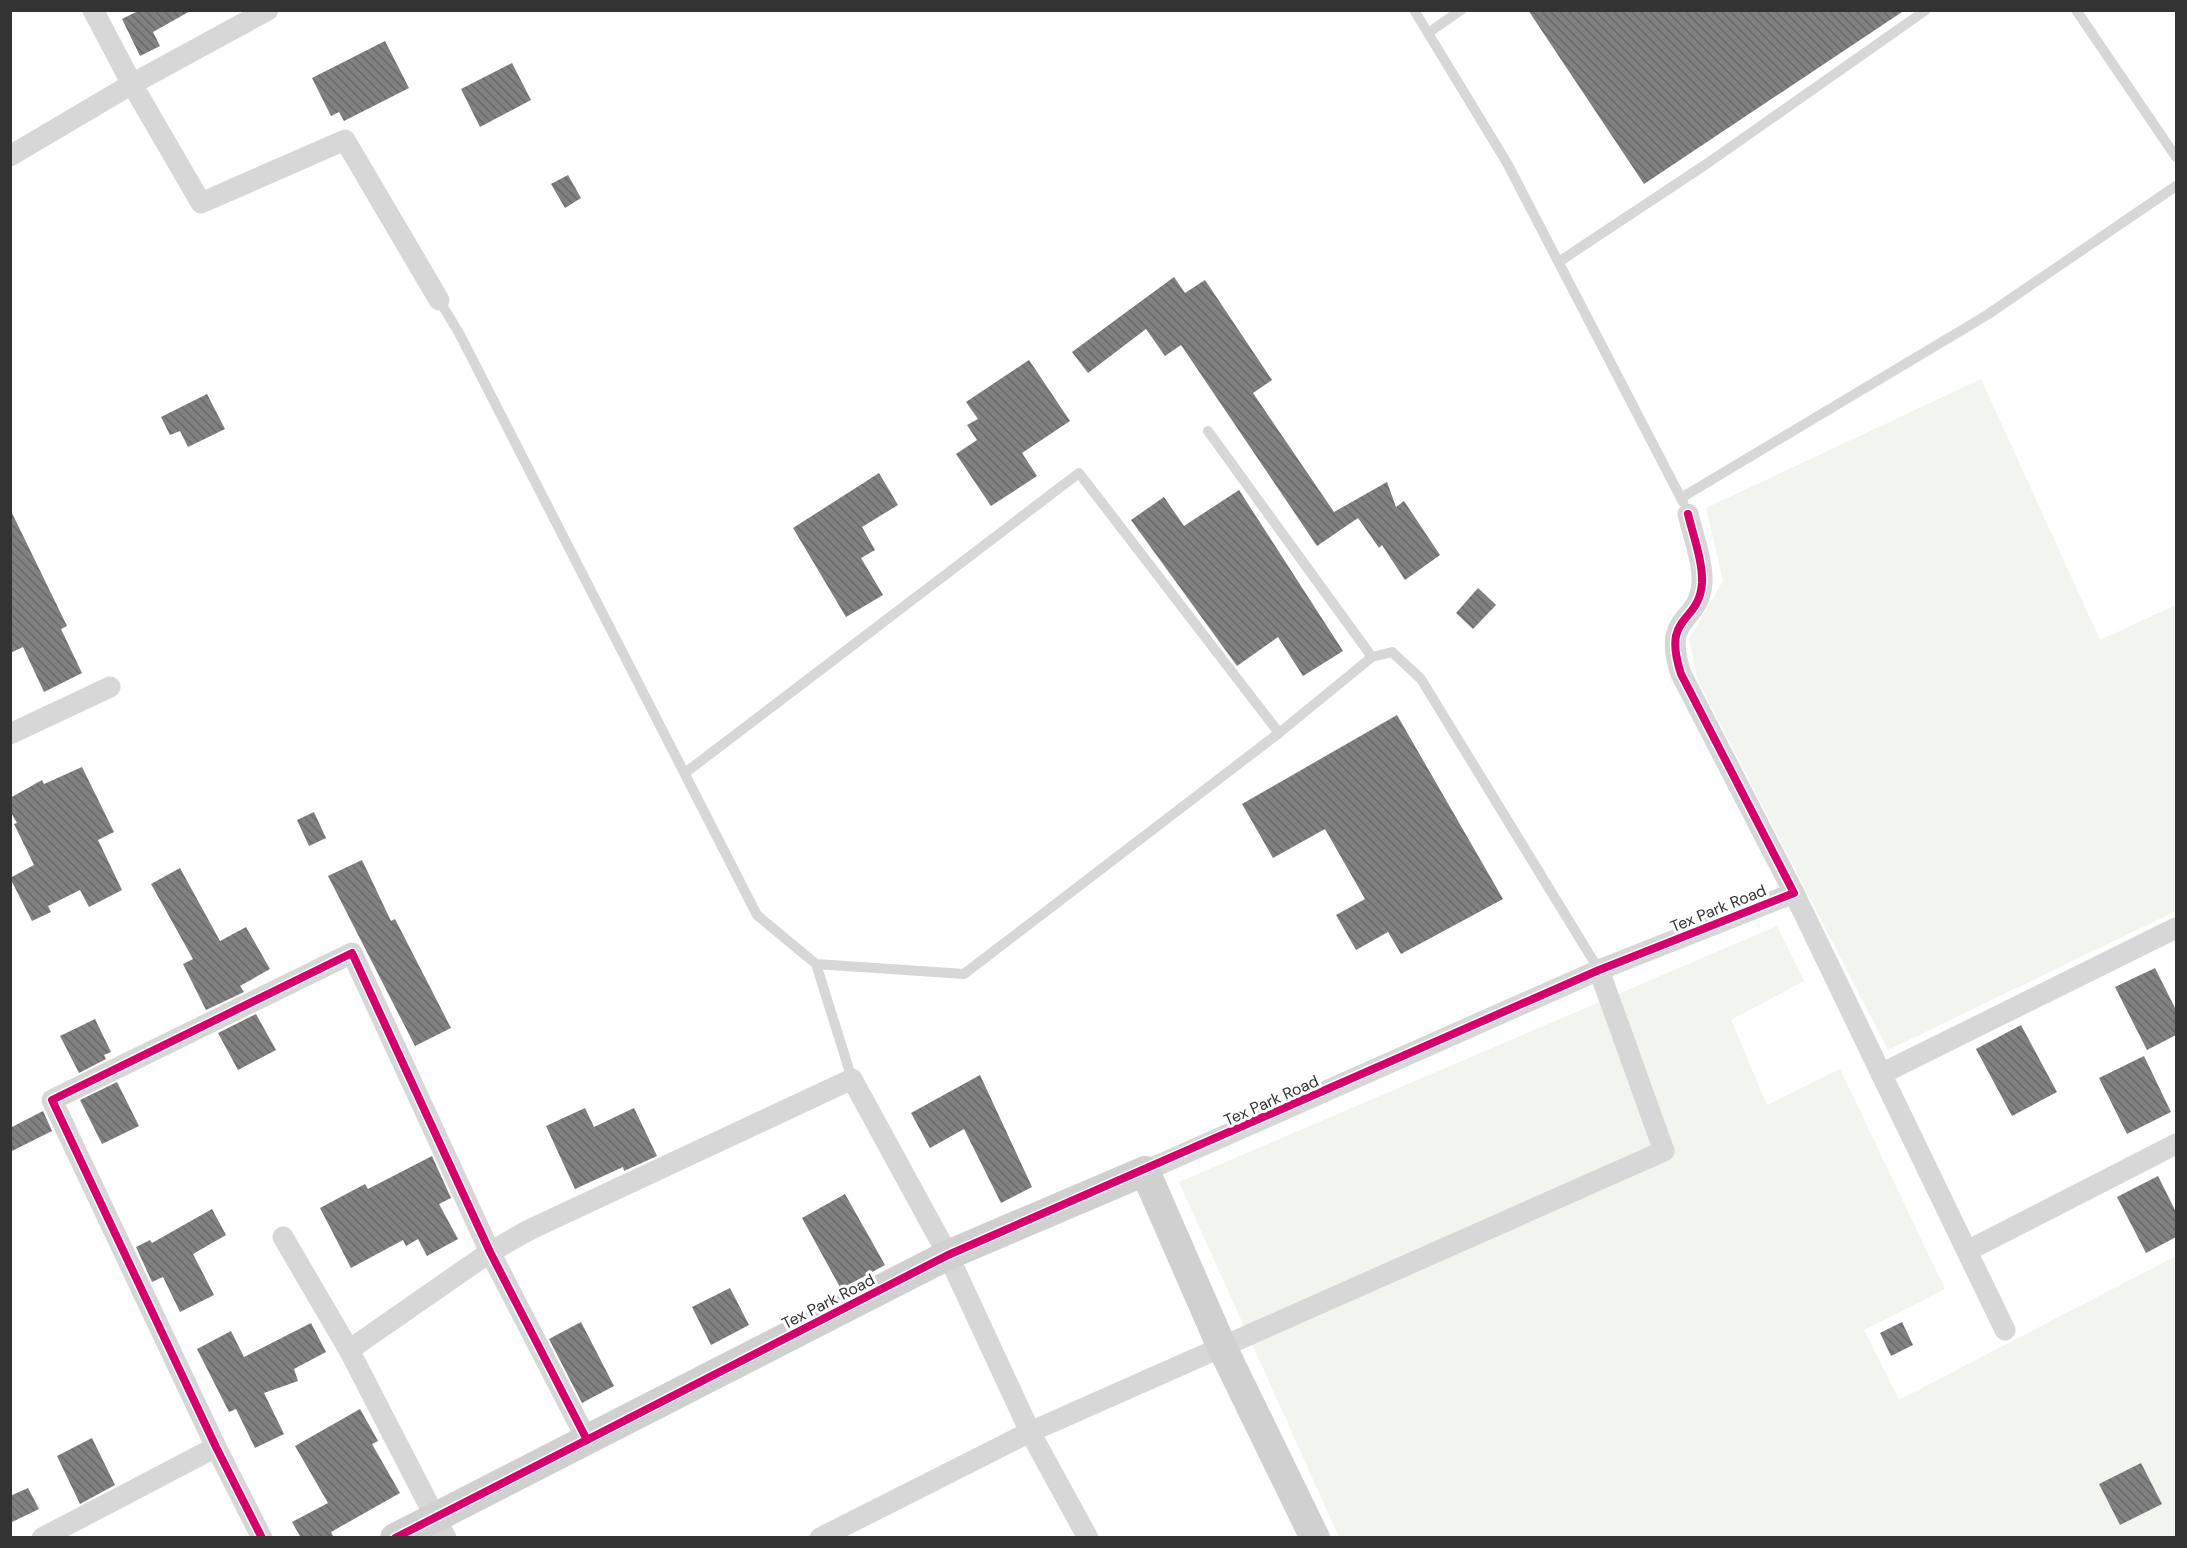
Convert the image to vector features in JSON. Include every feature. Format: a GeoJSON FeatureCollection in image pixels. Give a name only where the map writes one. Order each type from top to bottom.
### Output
{"type":"FeatureCollection","features":[{"type":"Feature","properties":{"kind":"street"},"geometry":{"type":"LineString","coordinates":[[93,10],[132,84],[201,203],[345,140],[440,300]]}},
{"type":"Feature","properties":{"kind":"street"},"geometry":{"type":"LineString","coordinates":[[10,156],[132,84],[268,10]]}},
{"type":"Feature","properties":{"kind":"street","name":"Tex Park Road"},"geometry":{"type":"LineString","coordinates":[[395,1538],[441,1527],[587,1440],[948,1255],[1144,1171],[1599,969],[1794,892],[1681,674],[1676,659],[1673,645],[1676,631],[1700,594],[1702,582],[1685,506]]}},
{"type":"Feature","properties":{"kind":"street"},"geometry":{"type":"LineString","coordinates":[[10,734],[110,687]]}},
{"type":"Feature","properties":{"kind":"street"},"geometry":{"type":"LineString","coordinates":[[1794,892],[2005,1330]]}},
{"type":"Feature","properties":{"kind":"street"},"geometry":{"type":"LineString","coordinates":[[1881,1074],[2176,928]]}},
{"type":"Feature","properties":{"kind":"street"},"geometry":{"type":"LineString","coordinates":[[262,1538],[216,1447],[52,1100],[352,953],[490,1252],[587,1440]]}},
{"type":"Feature","properties":{"kind":"street"},"geometry":{"type":"LineString","coordinates":[[820,1538],[1030,1432],[1221,1345],[1664,1151],[1599,969]]}},
{"type":"Feature","properties":{"kind":"street"},"geometry":{"type":"LineString","coordinates":[[349,1350],[490,1252],[540,1224],[852,1079],[948,1255],[1030,1432],[1088,1538]]}},
{"type":"Feature","properties":{"kind":"street"},"geometry":{"type":"LineString","coordinates":[[1967,1251],[2176,1144]]}},
{"type":"Feature","properties":{"kind":"street"},"geometry":{"type":"LineString","coordinates":[[1144,1171],[1221,1345],[1315,1538]]}},
{"type":"Feature","properties":{"kind":"street"},"geometry":{"type":"LineString","coordinates":[[283,1237],[349,1350],[441,1527]]}},
{"type":"Feature","properties":{"kind":"street"},"geometry":{"type":"LineString","coordinates":[[42,1538],[216,1447]]}},
{"type":"Feature","properties":{"kind":"lane"},"geometry":{"type":"LineString","coordinates":[[1414,10],[1507,163],[1560,261],[1685,506],[1987,315],[2176,186]]}},
{"type":"Feature","properties":{"kind":"lane"},"geometry":{"type":"LineString","coordinates":[[1428,33],[1461,10]]}},
{"type":"Feature","properties":{"kind":"lane"},"geometry":{"type":"LineString","coordinates":[[1560,261],[1708,163],[1926,10]]}},
{"type":"Feature","properties":{"kind":"lane"},"geometry":{"type":"LineString","coordinates":[[2076,10],[2176,157]]}},
{"type":"Feature","properties":{"kind":"lane"},"geometry":{"type":"LineString","coordinates":[[440,300],[757,915],[816,964],[852,1079]]}},
{"type":"Feature","properties":{"kind":"lane"},"geometry":{"type":"LineString","coordinates":[[1208,431],[1372,657]]}},
{"type":"Feature","properties":{"kind":"lane"},"geometry":{"type":"LineString","coordinates":[[685,773],[1079,473],[1280,733]]}},
{"type":"Feature","properties":{"kind":"lane"},"geometry":{"type":"LineString","coordinates":[[816,964],[964,974],[1280,733],[1372,657],[1392,652],[1421,679],[1599,969]]}},
{"type":"Feature","properties":{"kind":"shaded area"},"geometry":{"type":"Polygon","coordinates":[[[1981,379],[2100,640],[2176,605],[2176,911],[1888,1050],[1697,679],[1689,639],[1723,581],[1706,508],[1981,379]]]}},
{"type":"Feature","properties":{"kind":"shaded area"},"geometry":{"type":"Polygon","coordinates":[[[1777,926],[1804,981],[1731,1020],[1767,1105],[1840,1069],[1945,1289],[1864,1330],[1899,1400],[2176,1256],[2176,1537],[1339,1537],[1179,1182],[1777,926]]]}},
{"type":"Feature","properties":{"kind":"building"},"geometry":{"type":"Polygon","coordinates":[[[140,10],[192,10],[153,32],[160,46],[140,56],[122,19],[140,10]]]}},
{"type":"Feature","properties":{"kind":"building"},"geometry":{"type":"Polygon","coordinates":[[[1528,10],[1905,10],[1644,184],[1528,10]]]}},
{"type":"Feature","properties":{"kind":"building"},"geometry":{"type":"Polygon","coordinates":[[[385,41],[409,88],[344,121],[339,112],[331,116],[312,78],[385,41]]]}},
{"type":"Feature","properties":{"kind":"building"},"geometry":{"type":"Polygon","coordinates":[[[512,63],[531,100],[480,127],[461,89],[512,63]]]}},
{"type":"Feature","properties":{"kind":"building"},"geometry":{"type":"Polygon","coordinates":[[[568,175],[581,198],[565,208],[551,184],[568,175]]]}},
{"type":"Feature","properties":{"kind":"building"},"geometry":{"type":"Polygon","coordinates":[[[1174,277],[1185,293],[1205,280],[1272,380],[1253,393],[1334,512],[1387,482],[1396,507],[1404,501],[1440,555],[1405,580],[1382,545],[1379,548],[1358,518],[1317,546],[1181,345],[1165,356],[1146,329],[1088,373],[1072,352],[1174,277]]]}},
{"type":"Feature","properties":{"kind":"building"},"geometry":{"type":"Polygon","coordinates":[[[1029,360],[1070,421],[1022,453],[1037,476],[991,506],[956,454],[977,440],[967,425],[978,419],[966,402],[1029,360]]]}},
{"type":"Feature","properties":{"kind":"building"},"geometry":{"type":"Polygon","coordinates":[[[207,394],[225,429],[188,447],[180,431],[170,435],[161,417],[207,394]]]}},
{"type":"Feature","properties":{"kind":"building"},"geometry":{"type":"Polygon","coordinates":[[[879,473],[898,505],[862,527],[875,550],[861,558],[883,595],[846,617],[793,528],[879,473]]]}},
{"type":"Feature","properties":{"kind":"building"},"geometry":{"type":"Polygon","coordinates":[[[1239,490],[1343,651],[1303,676],[1278,637],[1237,666],[1131,520],[1164,497],[1184,526],[1239,490]]]}},
{"type":"Feature","properties":{"kind":"building"},"geometry":{"type":"Polygon","coordinates":[[[10,509],[67,626],[61,629],[82,673],[44,692],[23,647],[10,653],[10,509]]]}},
{"type":"Feature","properties":{"kind":"building"},"geometry":{"type":"Polygon","coordinates":[[[1478,588],[1496,605],[1473,629],[1456,613],[1478,588]]]}},
{"type":"Feature","properties":{"kind":"building"},"geometry":{"type":"Polygon","coordinates":[[[1397,715],[1503,899],[1401,954],[1388,932],[1356,950],[1336,915],[1365,899],[1325,829],[1273,858],[1242,804],[1397,715]]]}},
{"type":"Feature","properties":{"kind":"building"},"geometry":{"type":"Polygon","coordinates":[[[82,767],[114,832],[98,840],[122,890],[89,907],[80,890],[48,906],[51,912],[32,921],[10,878],[34,865],[14,824],[17,823],[10,811],[10,798],[42,780],[44,784],[82,767]]]}},
{"type":"Feature","properties":{"kind":"building"},"geometry":{"type":"Polygon","coordinates":[[[314,812],[326,838],[309,846],[297,820],[314,812]]]}},
{"type":"Feature","properties":{"kind":"building"},"geometry":{"type":"Polygon","coordinates":[[[362,860],[391,921],[395,919],[451,1028],[415,1046],[328,876],[362,860]]]}},
{"type":"Feature","properties":{"kind":"building"},"geometry":{"type":"Polygon","coordinates":[[[180,868],[220,941],[246,927],[270,969],[240,986],[244,992],[206,1010],[183,964],[193,959],[151,884],[180,868]]]}},
{"type":"Feature","properties":{"kind":"building"},"geometry":{"type":"Polygon","coordinates":[[[2155,968],[2176,1010],[2176,1035],[2147,1050],[2115,987],[2155,968]]]}},
{"type":"Feature","properties":{"kind":"building"},"geometry":{"type":"Polygon","coordinates":[[[256,1014],[276,1050],[238,1070],[218,1033],[256,1014]]]}},
{"type":"Feature","properties":{"kind":"building"},"geometry":{"type":"Polygon","coordinates":[[[95,1019],[111,1052],[104,1055],[106,1059],[79,1073],[60,1036],[95,1019]]]}},
{"type":"Feature","properties":{"kind":"building"},"geometry":{"type":"Polygon","coordinates":[[[2021,1025],[2057,1092],[2012,1116],[1976,1049],[2021,1025]]]}},
{"type":"Feature","properties":{"kind":"building"},"geometry":{"type":"Polygon","coordinates":[[[2144,1056],[2171,1112],[2127,1134],[2099,1078],[2144,1056]]]}},
{"type":"Feature","properties":{"kind":"building"},"geometry":{"type":"Polygon","coordinates":[[[980,1075],[1032,1187],[1001,1203],[964,1129],[930,1148],[911,1113],[980,1075]]]}},
{"type":"Feature","properties":{"kind":"building"},"geometry":{"type":"Polygon","coordinates":[[[117,1082],[139,1126],[102,1144],[80,1100],[117,1082]]]}},
{"type":"Feature","properties":{"kind":"building"},"geometry":{"type":"Polygon","coordinates":[[[585,1108],[594,1127],[634,1108],[657,1156],[624,1171],[623,1167],[575,1189],[546,1126],[585,1108]]]}},
{"type":"Feature","properties":{"kind":"building"},"geometry":{"type":"Polygon","coordinates":[[[43,1111],[52,1131],[10,1152],[10,1128],[43,1111]]]}},
{"type":"Feature","properties":{"kind":"building"},"geometry":{"type":"Polygon","coordinates":[[[432,1156],[451,1198],[439,1204],[458,1239],[427,1256],[418,1239],[406,1246],[403,1240],[351,1268],[320,1208],[365,1184],[368,1189],[432,1156]]]}},
{"type":"Feature","properties":{"kind":"building"},"geometry":{"type":"Polygon","coordinates":[[[2158,1176],[2176,1212],[2176,1237],[2146,1253],[2117,1197],[2158,1176]]]}},
{"type":"Feature","properties":{"kind":"building"},"geometry":{"type":"Polygon","coordinates":[[[845,1194],[885,1265],[841,1289],[802,1218],[845,1194]]]}},
{"type":"Feature","properties":{"kind":"building"},"geometry":{"type":"Polygon","coordinates":[[[212,1209],[226,1235],[193,1254],[214,1295],[180,1312],[163,1277],[152,1282],[136,1247],[150,1240],[152,1243],[212,1209]]]}},
{"type":"Feature","properties":{"kind":"building"},"geometry":{"type":"Polygon","coordinates":[[[730,1288],[749,1325],[711,1345],[692,1307],[730,1288]]]}},
{"type":"Feature","properties":{"kind":"building"},"geometry":{"type":"Polygon","coordinates":[[[581,1322],[614,1386],[582,1403],[549,1339],[581,1322]]]}},
{"type":"Feature","properties":{"kind":"building"},"geometry":{"type":"Polygon","coordinates":[[[1902,1322],[1913,1345],[1891,1356],[1880,1333],[1902,1322]]]}},
{"type":"Feature","properties":{"kind":"building"},"geometry":{"type":"Polygon","coordinates":[[[311,1323],[326,1352],[294,1369],[298,1381],[264,1393],[284,1434],[255,1448],[236,1409],[229,1412],[197,1349],[231,1331],[244,1357],[311,1323]]]}},
{"type":"Feature","properties":{"kind":"building"},"geometry":{"type":"Polygon","coordinates":[[[360,1409],[378,1441],[372,1444],[400,1493],[331,1532],[334,1538],[301,1538],[292,1522],[328,1503],[295,1446],[360,1409]]]}},
{"type":"Feature","properties":{"kind":"building"},"geometry":{"type":"Polygon","coordinates":[[[92,1438],[115,1485],[80,1504],[57,1456],[92,1438]]]}},
{"type":"Feature","properties":{"kind":"building"},"geometry":{"type":"Polygon","coordinates":[[[2141,1463],[2162,1504],[2120,1525],[2099,1484],[2141,1463]]]}},
{"type":"Feature","properties":{"kind":"building"},"geometry":{"type":"Polygon","coordinates":[[[28,1488],[39,1509],[10,1523],[10,1496],[28,1488]]]}},
{"type":"Feature","properties":{"kind":"cycle path"},"geometry":{"type":"LineString","coordinates":[[395,1538],[948,1255],[1599,970],[1794,893],[1681,674],[1675,640],[1678,629],[1695,606],[1702,583],[1699,557],[1688,514]]}},
{"type":"Feature","properties":{"kind":"cycle path"},"geometry":{"type":"LineString","coordinates":[[262,1538],[216,1447],[52,1100],[352,953],[490,1252],[587,1440]]}}]}
